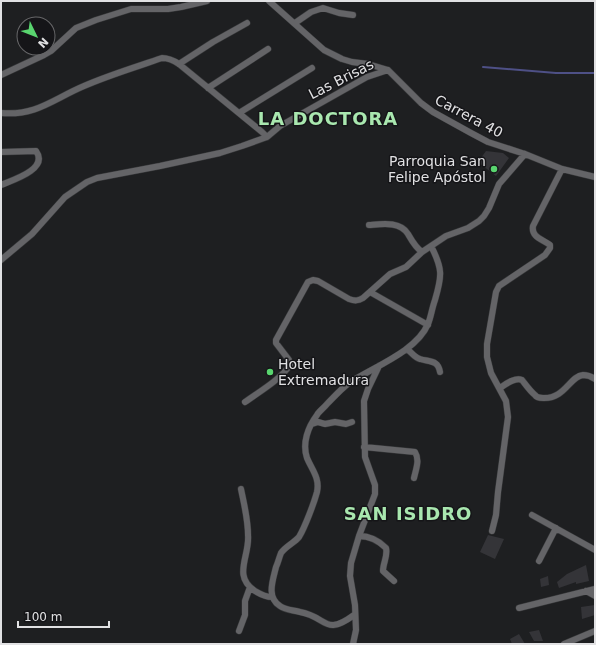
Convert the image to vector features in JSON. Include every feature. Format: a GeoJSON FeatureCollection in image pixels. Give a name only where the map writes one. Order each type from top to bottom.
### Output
{"type":"FeatureCollection","features":[{"type":"Feature","properties":{"kind":"street"},"geometry":{"type":"LineString","coordinates":[[1,75],[51,51],[76,28],[96,20],[131,9],[168,9],[207,1]]}},
{"type":"Feature","properties":{"kind":"street","name":"Carrera 40"},"geometry":{"type":"LineString","coordinates":[[269,1],[324,50],[342,59],[388,70],[421,104],[488,142],[525,154],[562,169],[595,177]]}},
{"type":"Feature","properties":{"kind":"street"},"geometry":{"type":"LineString","coordinates":[[295,23],[311,12],[323,8],[339,13],[353,15]]}},
{"type":"Feature","properties":{"kind":"street"},"geometry":{"type":"LineString","coordinates":[[179,64],[213,42],[247,23]]}},
{"type":"Feature","properties":{"kind":"street"},"geometry":{"type":"LineString","coordinates":[[208,88],[268,49]]}},
{"type":"Feature","properties":{"kind":"street"},"geometry":{"type":"LineString","coordinates":[[1,113],[20,113],[34,110],[84,86],[162,58],[172,59],[179,64],[267,137]]}},
{"type":"Feature","properties":{"kind":"street"},"geometry":{"type":"LineString","coordinates":[[239,113],[312,68]]}},
{"type":"Feature","properties":{"kind":"street","name":"Las Brisas"},"geometry":{"type":"LineString","coordinates":[[1,260],[32,234],[65,197],[87,182],[97,178],[220,153],[267,137],[280,126],[311,108],[368,77],[388,70]]}},
{"type":"Feature","properties":{"kind":"street"},"geometry":{"type":"LineString","coordinates":[[1,152],[23,152],[32,150],[36,151],[38,154],[37,165],[32,172],[1,185]]}},
{"type":"Feature","properties":{"kind":"street"},"geometry":{"type":"LineString","coordinates":[[245,402],[271,383],[290,365],[289,360],[276,343],[276,340],[308,282],[313,280],[318,281],[354,301],[359,301],[390,274],[406,267],[422,252],[446,236],[468,228],[479,221],[486,212],[500,184],[525,154]]}},
{"type":"Feature","properties":{"kind":"street"},"geometry":{"type":"LineString","coordinates":[[492,531],[496,515],[508,417],[506,401],[491,373],[487,357],[487,344],[496,292],[499,286],[545,255],[550,248],[550,245],[534,235],[532,231],[533,226],[562,169]]}},
{"type":"Feature","properties":{"kind":"street"},"geometry":{"type":"LineString","coordinates":[[369,225],[401,226],[408,233],[413,244],[422,252]]}},
{"type":"Feature","properties":{"kind":"street"},"geometry":{"type":"LineString","coordinates":[[354,615],[338,625],[330,626],[308,614],[281,607],[272,597],[272,579],[282,552],[299,537],[317,493],[317,477],[307,457],[305,438],[317,415],[348,384],[407,349],[428,325],[441,281],[440,265],[431,246]]}},
{"type":"Feature","properties":{"kind":"street"},"geometry":{"type":"LineString","coordinates":[[370,292],[428,325]]}},
{"type":"Feature","properties":{"kind":"street"},"geometry":{"type":"LineString","coordinates":[[407,349],[419,359],[432,361],[437,364],[440,372]]}},
{"type":"Feature","properties":{"kind":"street"},"geometry":{"type":"LineString","coordinates":[[353,644],[356,630],[350,563],[358,536],[375,494],[375,485],[365,456],[364,401],[374,374],[380,364]]}},
{"type":"Feature","properties":{"kind":"street"},"geometry":{"type":"LineString","coordinates":[[500,388],[520,379],[534,395],[539,398],[554,398],[579,376],[583,375],[595,379]]}},
{"type":"Feature","properties":{"kind":"street"},"geometry":{"type":"LineString","coordinates":[[312,424],[318,422],[325,424],[335,422],[346,424],[352,422]]}},
{"type":"Feature","properties":{"kind":"street"},"geometry":{"type":"LineString","coordinates":[[364,447],[415,452],[418,456],[418,462],[414,478]]}},
{"type":"Feature","properties":{"kind":"street"},"geometry":{"type":"LineString","coordinates":[[241,489],[249,545],[242,569],[243,574],[246,583],[250,587],[262,594],[272,597]]}},
{"type":"Feature","properties":{"kind":"street"},"geometry":{"type":"LineString","coordinates":[[532,515],[595,550]]}},
{"type":"Feature","properties":{"kind":"street"},"geometry":{"type":"LineString","coordinates":[[539,561],[556,528]]}},
{"type":"Feature","properties":{"kind":"street"},"geometry":{"type":"LineString","coordinates":[[358,536],[367,536],[376,540],[386,548],[387,553],[383,562],[383,571],[394,581]]}},
{"type":"Feature","properties":{"kind":"street"},"geometry":{"type":"LineString","coordinates":[[239,631],[245,614],[244,601],[250,587]]}},
{"type":"Feature","properties":{"kind":"street"},"geometry":{"type":"LineString","coordinates":[[520,608],[595,589]]}},
{"type":"Feature","properties":{"kind":"street"},"geometry":{"type":"LineString","coordinates":[[586,591],[595,596]]}},
{"type":"Feature","properties":{"kind":"street"},"geometry":{"type":"LineString","coordinates":[[564,644],[595,631]]}},
{"type":"Feature","properties":{"kind":"building","name":"Parroquia San Felipe Apóstol"},"geometry":{"type":"Polygon","coordinates":[[[486,151],[503,153],[509,158],[496,176],[478,162],[486,151]]]}},
{"type":"Feature","properties":{"kind":"building"},"geometry":{"type":"Polygon","coordinates":[[[488,535],[504,539],[495,559],[480,552],[488,535]]]}},
{"type":"Feature","properties":{"kind":"building"},"geometry":{"type":"Polygon","coordinates":[[[586,565],[589,581],[576,584],[576,582],[559,588],[557,582],[567,574],[586,565]]]}},
{"type":"Feature","properties":{"kind":"building"},"geometry":{"type":"Polygon","coordinates":[[[548,576],[549,585],[541,587],[540,579],[548,576]]]}},
{"type":"Feature","properties":{"kind":"building"},"geometry":{"type":"Polygon","coordinates":[[[595,605],[595,615],[582,619],[581,607],[595,605]]]}},
{"type":"Feature","properties":{"kind":"building"},"geometry":{"type":"Polygon","coordinates":[[[539,630],[543,641],[534,641],[529,632],[539,630]]]}},
{"type":"Feature","properties":{"kind":"building"},"geometry":{"type":"Polygon","coordinates":[[[519,634],[525,644],[512,644],[510,639],[519,634]]]}},
{"type":"Feature","properties":{"kind":"waterway"},"geometry":{"type":"LineString","coordinates":[[483,67],[556,73],[595,73]]}},
{"type":"Feature","properties":{"kind":"place","name":"Parroquia San Felipe Apóstol"},"geometry":{"type":"Point","coordinates":[494,169]}},
{"type":"Feature","properties":{"kind":"place","name":"Hotel Extremadura"},"geometry":{"type":"Point","coordinates":[270,372]}},
{"type":"Feature","properties":{"kind":"district","name":"LA DOCTORA"},"geometry":{"type":"Point","coordinates":[328,119]}},
{"type":"Feature","properties":{"kind":"district","name":"SAN ISIDRO"},"geometry":{"type":"Point","coordinates":[408,514]}}]}
